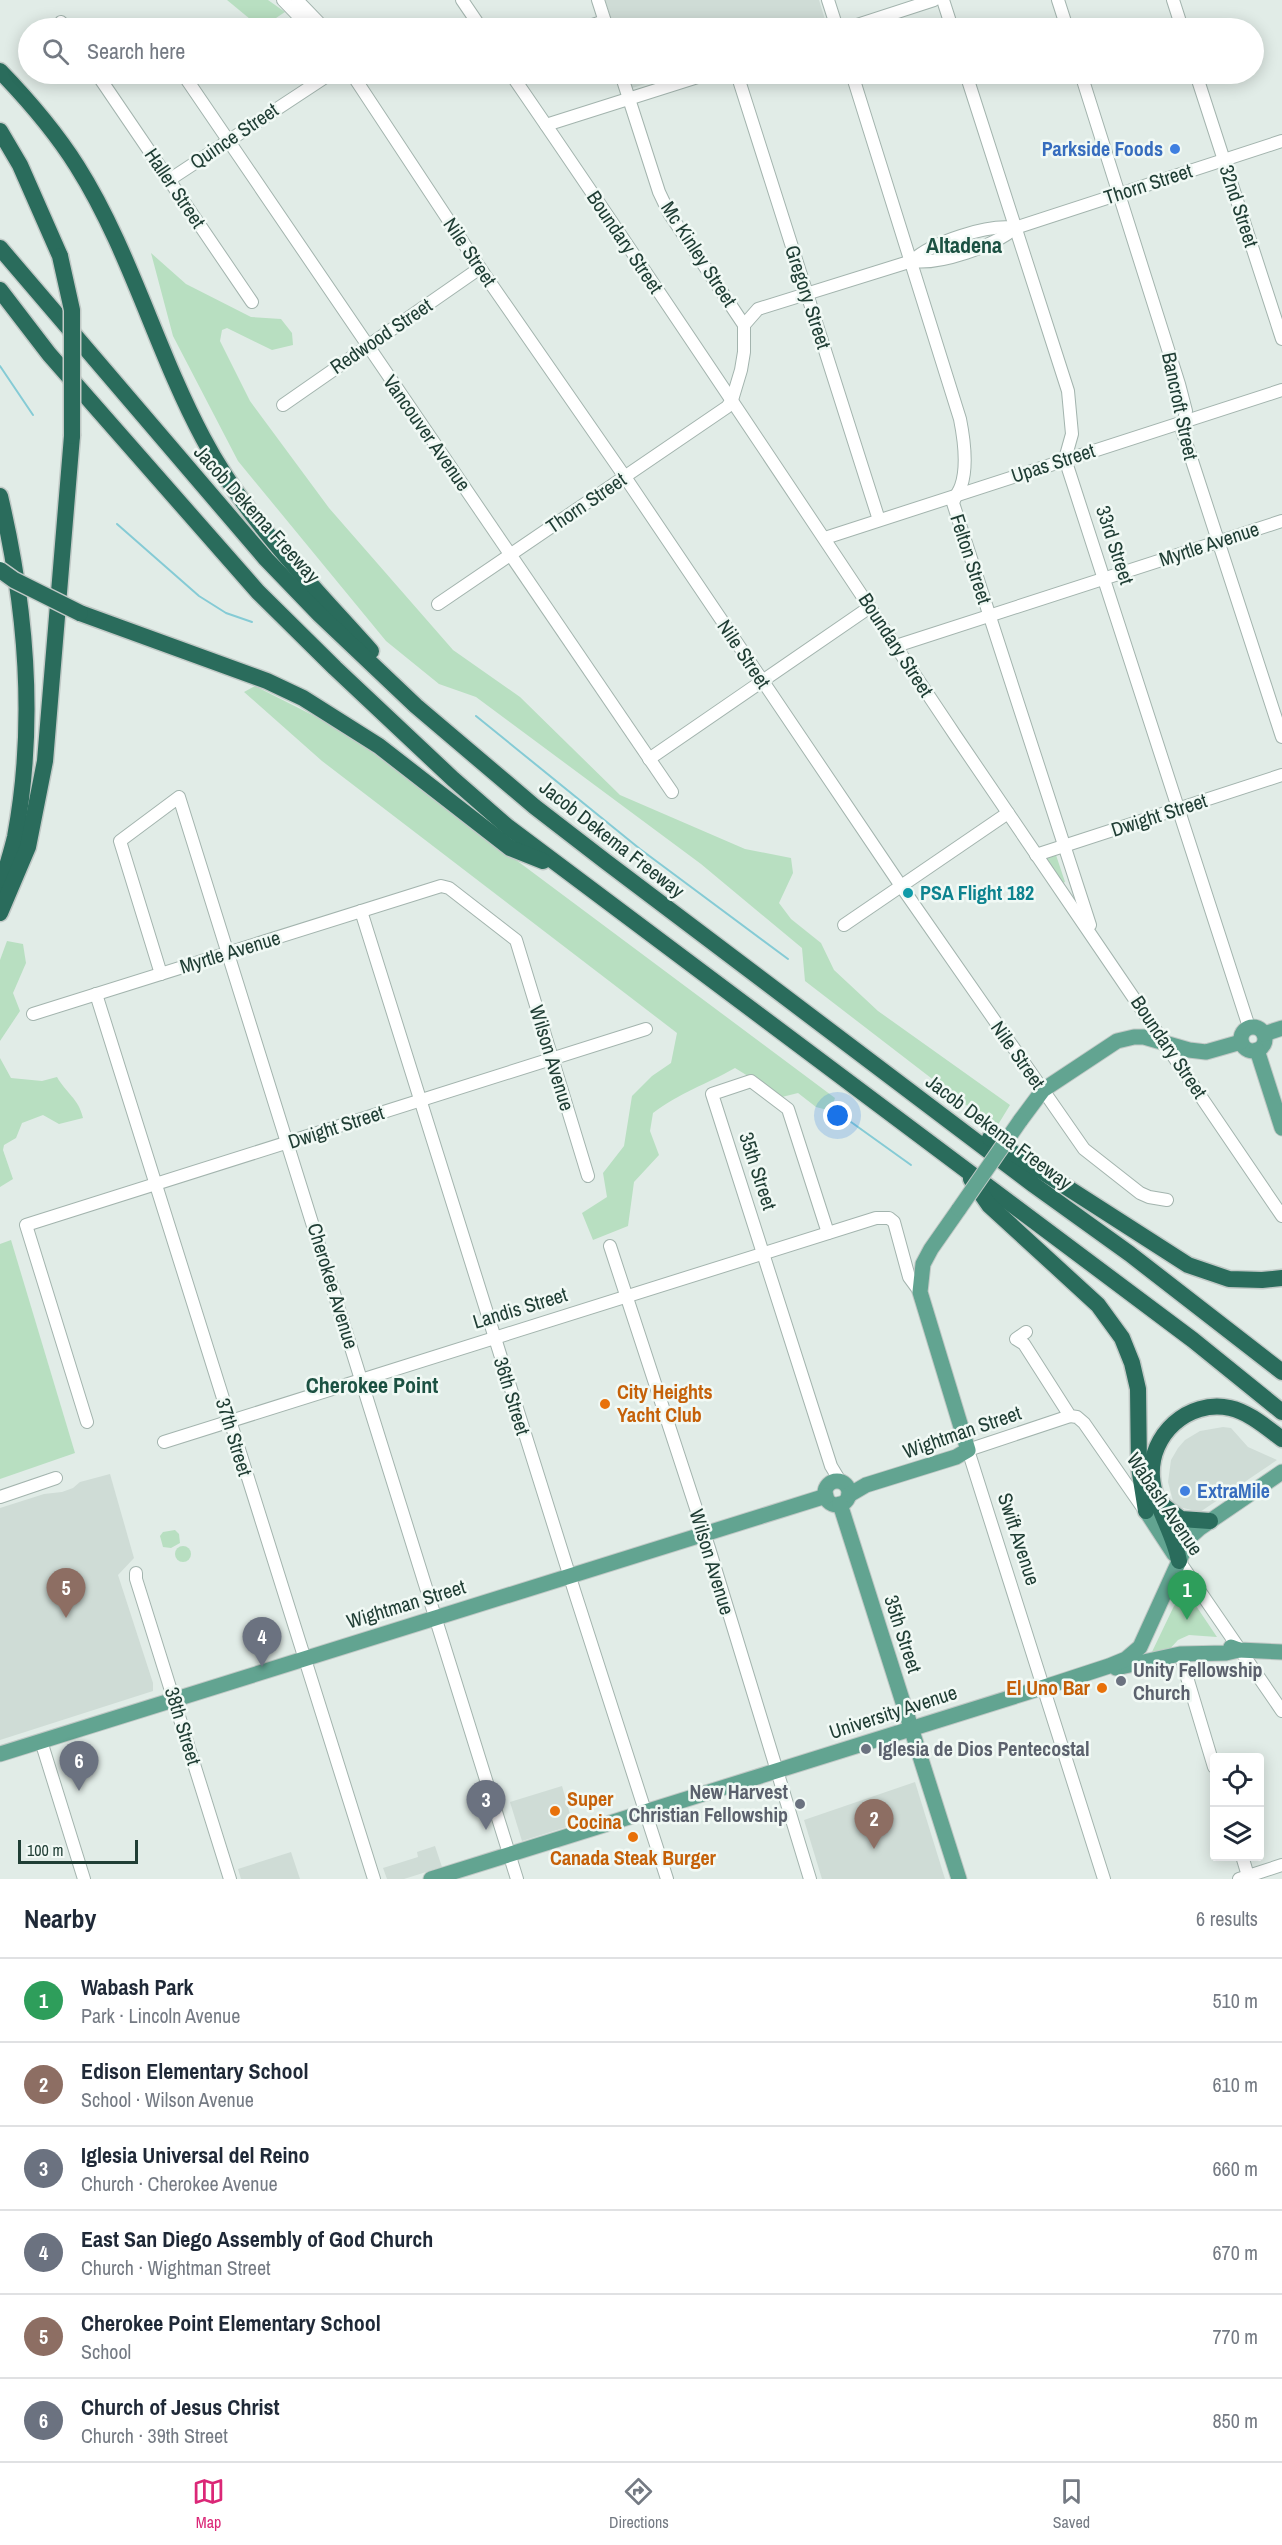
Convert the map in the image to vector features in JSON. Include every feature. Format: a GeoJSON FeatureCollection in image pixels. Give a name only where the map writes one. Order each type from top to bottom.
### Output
{"type":"FeatureCollection","features":[{"type":"Feature","properties":{"kind":"highway"},"geometry":{"type":"LineString","coordinates":[[0,72],[31,104],[57,136],[94,195],[203,438],[251,513],[375,655],[470,752]]}},
{"type":"Feature","properties":{"kind":"highway"},"geometry":{"type":"LineString","coordinates":[[0,131],[21,165],[60,256],[72,310],[72,436],[45,761],[28,847],[0,913]]}},
{"type":"Feature","properties":{"kind":"highway","name":"Jacob Dekema Freeway"},"geometry":{"type":"LineString","coordinates":[[0,248],[266,559],[372,665],[470,752],[604,861],[1130,1254],[1282,1372]]}},
{"type":"Feature","properties":{"kind":"highway"},"geometry":{"type":"LineString","coordinates":[[0,290],[49,354],[258,592],[453,779],[508,827],[1193,1340],[1282,1412]]}},
{"type":"Feature","properties":{"kind":"highway"},"geometry":{"type":"LineString","coordinates":[[0,496],[14,553],[24,644],[26,712],[23,775],[15,837],[0,891]]}},
{"type":"Feature","properties":{"kind":"highway"},"geometry":{"type":"LineString","coordinates":[[0,570],[14,580],[80,613],[267,681],[303,698],[379,746],[510,848],[566,871]]}},
{"type":"Feature","properties":{"kind":"highway"},"geometry":{"type":"LineString","coordinates":[[872,1062],[1188,1264],[1229,1279],[1282,1278]]}},
{"type":"Feature","properties":{"kind":"highway"},"geometry":{"type":"LineString","coordinates":[[964,1169],[989,1206],[1098,1305],[1122,1338],[1132,1363],[1138,1389],[1139,1467],[1153,1507],[1175,1540],[1179,1561]]}},
{"type":"Feature","properties":{"kind":"highway"},"geometry":{"type":"LineString","coordinates":[[1153,1507],[1152,1461],[1155,1449],[1168,1428],[1190,1413],[1217,1407],[1231,1408],[1246,1414],[1282,1439]]}},
{"type":"Feature","properties":{"kind":"highway"},"geometry":{"type":"LineString","coordinates":[[1153,1507],[1181,1519],[1210,1521]]}},
{"type":"Feature","properties":{"kind":"main road"},"geometry":{"type":"LineString","coordinates":[[1249,1027],[1257,1028],[1264,1034],[1264,1044],[1257,1050],[1246,1049],[1241,1042],[1241,1035],[1249,1027]]}},
{"type":"Feature","properties":{"kind":"main road"},"geometry":{"type":"LineString","coordinates":[[1264,1034],[1282,1028]]}},
{"type":"Feature","properties":{"kind":"main road"},"geometry":{"type":"LineString","coordinates":[[920,1292],[923,1264],[931,1249],[1043,1090],[1117,1041],[1134,1037],[1206,1052],[1241,1042]]}},
{"type":"Feature","properties":{"kind":"main road"},"geometry":{"type":"LineString","coordinates":[[1257,1050],[1282,1128]]}},
{"type":"Feature","properties":{"kind":"main road","name":"Swift Avenue"},"geometry":{"type":"LineString","coordinates":[[920,1292],[968,1450]]}},
{"type":"Feature","properties":{"kind":"main road","name":"Wightman Street"},"geometry":{"type":"LineString","coordinates":[[0,1754],[838,1491],[866,1485],[956,1457],[968,1450]]}},
{"type":"Feature","properties":{"kind":"main road","name":"University Avenue"},"geometry":{"type":"LineString","coordinates":[[431,1879],[1044,1687],[1126,1659],[1145,1640],[1190,1537],[1282,1472]]}},
{"type":"Feature","properties":{"kind":"main road","name":"35th Street"},"geometry":{"type":"LineString","coordinates":[[838,1491],[959,1879]]}},
{"type":"Feature","properties":{"kind":"main road"},"geometry":{"type":"LineString","coordinates":[[1110,1666],[1119,1669],[1180,1654],[1181,1646],[1190,1643],[1221,1644],[1239,1650],[1282,1652]]}},
{"type":"Feature","properties":{"kind":"street"},"geometry":{"type":"LineString","coordinates":[[283,0],[300,18]]}},
{"type":"Feature","properties":{"kind":"street"},"geometry":{"type":"LineString","coordinates":[[297,0],[314,18]]}},
{"type":"Feature","properties":{"kind":"street"},"geometry":{"type":"LineString","coordinates":[[462,0],[474,18]]}},
{"type":"Feature","properties":{"kind":"street"},"geometry":{"type":"LineString","coordinates":[[598,0],[604,18]]}},
{"type":"Feature","properties":{"kind":"street"},"geometry":{"type":"LineString","coordinates":[[828,0],[834,18]]}},
{"type":"Feature","properties":{"kind":"street"},"geometry":{"type":"LineString","coordinates":[[879,18],[934,0]]}},
{"type":"Feature","properties":{"kind":"street"},"geometry":{"type":"LineString","coordinates":[[943,0],[949,18]]}},
{"type":"Feature","properties":{"kind":"street"},"geometry":{"type":"LineString","coordinates":[[1058,0],[1064,18]]}},
{"type":"Feature","properties":{"kind":"street"},"geometry":{"type":"LineString","coordinates":[[1173,0],[1179,18]]}},
{"type":"Feature","properties":{"kind":"street","name":"Haller Street"},"geometry":{"type":"LineString","coordinates":[[103,84],[252,302]]}},
{"type":"Feature","properties":{"kind":"street","name":"Vancouver Avenue"},"geometry":{"type":"LineString","coordinates":[[190,84],[672,792]]}},
{"type":"Feature","properties":{"kind":"street","name":"Quince Street"},"geometry":{"type":"LineString","coordinates":[[169,180],[314,84]]}},
{"type":"Feature","properties":{"kind":"street","name":"Nile Street"},"geometry":{"type":"LineString","coordinates":[[359,84],[480,268],[625,477],[901,886],[1084,1149],[1140,1193],[1167,1200]]}},
{"type":"Feature","properties":{"kind":"street","name":"Boundary Street"},"geometry":{"type":"LineString","coordinates":[[518,84],[1036,855],[1095,938],[1282,1216]]}},
{"type":"Feature","properties":{"kind":"street","name":"Mc Kinley Street"},"geometry":{"type":"LineString","coordinates":[[624,84],[659,192],[669,213],[744,326],[744,351],[732,400]]}},
{"type":"Feature","properties":{"kind":"street"},"geometry":{"type":"LineString","coordinates":[[546,125],[675,84]]}},
{"type":"Feature","properties":{"kind":"street","name":"Gregory Street"},"geometry":{"type":"LineString","coordinates":[[739,84],[879,520]]}},
{"type":"Feature","properties":{"kind":"street","name":"Felton Street"},"geometry":{"type":"LineString","coordinates":[[855,84],[960,420],[964,465],[961,487],[953,503],[1063,846],[1095,938]]}},
{"type":"Feature","properties":{"kind":"street"},"geometry":{"type":"LineString","coordinates":[[969,84],[1068,391],[1072,434],[1065,459]]}},
{"type":"Feature","properties":{"kind":"street","name":"Bancroft Street"},"geometry":{"type":"LineString","coordinates":[[1084,84],[1179,384],[1186,411],[1182,430],[1282,737]]}},
{"type":"Feature","properties":{"kind":"street","name":"32nd Street"},"geometry":{"type":"LineString","coordinates":[[1199,84],[1282,339]]}},
{"type":"Feature","properties":{"kind":"street","name":"Thorn Street"},"geometry":{"type":"LineString","coordinates":[[744,326],[758,309],[912,261],[928,249],[961,237],[992,228],[1015,228],[1282,141]]}},
{"type":"Feature","properties":{"kind":"street","name":"Redwood Street"},"geometry":{"type":"LineString","coordinates":[[283,405],[480,268]]}},
{"type":"Feature","properties":{"kind":"street","name":"Upas Street"},"geometry":{"type":"LineString","coordinates":[[825,538],[1282,390]]}},
{"type":"Feature","properties":{"kind":"street","name":"Thorn Street"},"geometry":{"type":"LineString","coordinates":[[438,604],[727,407],[732,400]]}},
{"type":"Feature","properties":{"kind":"street"},"geometry":{"type":"LineString","coordinates":[[1072,434],[1082,443],[1102,447]]}},
{"type":"Feature","properties":{"kind":"street","name":"33rd Street"},"geometry":{"type":"LineString","coordinates":[[1065,459],[1249,1027]]}},
{"type":"Feature","properties":{"kind":"street","name":"Myrtle Avenue"},"geometry":{"type":"LineString","coordinates":[[896,646],[1282,521]]}},
{"type":"Feature","properties":{"kind":"street"},"geometry":{"type":"LineString","coordinates":[[649,759],[870,607]]}},
{"type":"Feature","properties":{"kind":"street","name":"Dwight Street"},"geometry":{"type":"LineString","coordinates":[[1036,855],[1282,775]]}},
{"type":"Feature","properties":{"kind":"street","name":"Cherokee Avenue"},"geometry":{"type":"LineString","coordinates":[[161,974],[120,841],[179,797],[517,1879]]}},
{"type":"Feature","properties":{"kind":"street"},"geometry":{"type":"LineString","coordinates":[[844,925],[1008,813]]}},
{"type":"Feature","properties":{"kind":"street","name":"Myrtle Avenue"},"geometry":{"type":"LineString","coordinates":[[33,1014],[441,886],[449,888],[516,940]]}},
{"type":"Feature","properties":{"kind":"street","name":"36th Street"},"geometry":{"type":"LineString","coordinates":[[361,911],[494,1338],[667,1879]]}},
{"type":"Feature","properties":{"kind":"street","name":"Wilson Avenue"},"geometry":{"type":"LineString","coordinates":[[516,940],[588,1176]]}},
{"type":"Feature","properties":{"kind":"street","name":"37th Street"},"geometry":{"type":"LineString","coordinates":[[96,994],[154,1185],[374,1879]]}},
{"type":"Feature","properties":{"kind":"street","name":"Dwight Street"},"geometry":{"type":"LineString","coordinates":[[87,1422],[26,1226],[646,1029]]}},
{"type":"Feature","properties":{"kind":"street","name":"35th Street"},"geometry":{"type":"LineString","coordinates":[[828,1233],[788,1109],[751,1081],[712,1094],[838,1491]]}},
{"type":"Feature","properties":{"kind":"street","name":"Landis Street"},"geometry":{"type":"LineString","coordinates":[[164,1442],[876,1218],[889,1218]]}},
{"type":"Feature","properties":{"kind":"street","name":"Swift Avenue"},"geometry":{"type":"LineString","coordinates":[[889,1218],[898,1229],[900,1250],[909,1277],[920,1292]]}},
{"type":"Feature","properties":{"kind":"street","name":"Wilson Avenue"},"geometry":{"type":"LineString","coordinates":[[610,1246],[704,1534],[810,1879]]}},
{"type":"Feature","properties":{"kind":"street","name":"Wabash Avenue"},"geometry":{"type":"LineString","coordinates":[[1026,1332],[1016,1339],[1024,1344],[1070,1416],[1077,1417],[1084,1423],[1153,1507]]}},
{"type":"Feature","properties":{"kind":"street","name":"Wightman Street"},"geometry":{"type":"LineString","coordinates":[[968,1450],[1070,1416]]}},
{"type":"Feature","properties":{"kind":"street","name":"Swift Avenue"},"geometry":{"type":"LineString","coordinates":[[968,1450],[1104,1879]]}},
{"type":"Feature","properties":{"kind":"street"},"geometry":{"type":"LineString","coordinates":[[0,1497],[56,1478]]}},
{"type":"Feature","properties":{"kind":"street","name":"Wabash Avenue"},"geometry":{"type":"LineString","coordinates":[[1179,1561],[1282,1711]]}},
{"type":"Feature","properties":{"kind":"street","name":"38th Street"},"geometry":{"type":"LineString","coordinates":[[136,1573],[230,1879]]}},
{"type":"Feature","properties":{"kind":"street"},"geometry":{"type":"LineString","coordinates":[[1180,1654],[1211,1753]]}},
{"type":"Feature","properties":{"kind":"street"},"geometry":{"type":"LineString","coordinates":[[41,1741],[84,1879]]}},
{"type":"Feature","properties":{"kind":"street"},"geometry":{"type":"LineString","coordinates":[[1243,1861],[1245,1878],[1282,1864]]}},
{"type":"Feature","properties":{"kind":"shaded area"},"geometry":{"type":"Polygon","coordinates":[[[605,0],[819,0],[825,18],[611,18],[605,0]]]}},
{"type":"Feature","properties":{"kind":"shaded area"},"geometry":{"type":"Polygon","coordinates":[[[631,84],[645,84],[632,88],[631,84]]]}},
{"type":"Feature","properties":{"kind":"shaded area"},"geometry":{"type":"Polygon","coordinates":[[[1231,1428],[1248,1447],[1277,1460],[1200,1512],[1179,1507],[1173,1501],[1168,1482],[1171,1460],[1185,1440],[1200,1431],[1231,1428]]]}},
{"type":"Feature","properties":{"kind":"shaded area"},"geometry":{"type":"Polygon","coordinates":[[[110,1474],[134,1558],[118,1575],[153,1683],[153,1691],[0,1740],[0,1508],[44,1494],[62,1492],[73,1488],[80,1482],[110,1474]]]}},
{"type":"Feature","properties":{"kind":"shaded area"},"geometry":{"type":"Polygon","coordinates":[[[915,1782],[945,1879],[822,1879],[804,1820],[915,1782]]]}},
{"type":"Feature","properties":{"kind":"shaded area"},"geometry":{"type":"Polygon","coordinates":[[[562,1786],[573,1825],[522,1841],[510,1802],[562,1786]]]}},
{"type":"Feature","properties":{"kind":"shaded area"},"geometry":{"type":"Polygon","coordinates":[[[435,1846],[442,1867],[404,1879],[387,1879],[383,1868],[418,1857],[417,1852],[435,1846]]]}},
{"type":"Feature","properties":{"kind":"shaded area"},"geometry":{"type":"Polygon","coordinates":[[[291,1852],[300,1879],[241,1879],[238,1869],[291,1852]]]}},
{"type":"Feature","properties":{"kind":"green space"},"geometry":{"type":"Polygon","coordinates":[[[227,0],[268,0],[285,12],[276,18],[249,18],[227,0]]]}},
{"type":"Feature","properties":{"kind":"green space"},"geometry":{"type":"Polygon","coordinates":[[[151,253],[186,284],[251,317],[281,319],[292,333],[293,345],[272,350],[227,328],[222,330],[220,341],[250,401],[329,508],[453,650],[520,697],[620,795],[745,849],[791,858],[793,873],[779,903],[791,919],[821,943],[834,970],[878,1011],[1010,1105],[996,1128],[805,981],[802,948],[701,864],[476,697],[439,684],[386,641],[238,461],[173,336],[151,253]]]}},
{"type":"Feature","properties":{"kind":"green space"},"geometry":{"type":"Polygon","coordinates":[[[255,686],[342,730],[835,1098],[831,1111],[816,1107],[798,1093],[782,1097],[735,1068],[683,1094],[653,1113],[650,1131],[659,1155],[634,1182],[628,1226],[593,1240],[582,1213],[607,1197],[603,1173],[624,1146],[632,1096],[652,1076],[671,1063],[677,1033],[322,761],[244,692],[255,686]]]}},
{"type":"Feature","properties":{"kind":"green space"},"geometry":{"type":"Polygon","coordinates":[[[1056,855],[1065,882],[1061,884],[1046,862],[1046,858],[1056,855]]]}},
{"type":"Feature","properties":{"kind":"green space"},"geometry":{"type":"Polygon","coordinates":[[[7,941],[23,944],[26,963],[13,993],[20,1011],[0,1041],[0,960],[7,941]]]}},
{"type":"Feature","properties":{"kind":"green space"},"geometry":{"type":"Polygon","coordinates":[[[0,1058],[11,1078],[42,1081],[57,1077],[75,1101],[83,1118],[59,1124],[43,1115],[22,1123],[16,1138],[4,1145],[3,1150],[13,1179],[0,1187],[0,1058]]]}},
{"type":"Feature","properties":{"kind":"green space"},"geometry":{"type":"Polygon","coordinates":[[[11,1240],[75,1453],[0,1479],[0,1244],[11,1240]]]}},
{"type":"Feature","properties":{"kind":"green space"},"geometry":{"type":"Polygon","coordinates":[[[175,1530],[179,1534],[180,1543],[171,1548],[163,1547],[160,1536],[163,1532],[175,1530]]]}},
{"type":"Feature","properties":{"kind":"green space"},"geometry":{"type":"Polygon","coordinates":[[[180,1546],[186,1546],[191,1554],[189,1560],[180,1562],[175,1557],[175,1551],[180,1546]]]}},
{"type":"Feature","properties":{"kind":"green space"},"geometry":{"type":"Polygon","coordinates":[[[1186,1591],[1217,1637],[1189,1635],[1178,1640],[1166,1653],[1150,1656],[1174,1606],[1186,1591]]]}},
{"type":"Feature","properties":{"kind":"waterway"},"geometry":{"type":"LineString","coordinates":[[0,366],[33,415]]}},
{"type":"Feature","properties":{"kind":"waterway"},"geometry":{"type":"LineString","coordinates":[[117,524],[199,596],[226,613],[252,622]]}},
{"type":"Feature","properties":{"kind":"waterway"},"geometry":{"type":"LineString","coordinates":[[476,716],[640,849],[788,959]]}},
{"type":"Feature","properties":{"kind":"waterway"},"geometry":{"type":"LineString","coordinates":[[851,1122],[911,1165]]}},
{"type":"Feature","properties":{"kind":"place","name":"Parkside Foods"},"geometry":{"type":"Point","coordinates":[1175,149]}},
{"type":"Feature","properties":{"kind":"place","name":"PSA Flight 182"},"geometry":{"type":"Point","coordinates":[908,893]}},
{"type":"Feature","properties":{"kind":"place","name":"City Heights Yacht Club"},"geometry":{"type":"Point","coordinates":[605,1404]}},
{"type":"Feature","properties":{"kind":"place","name":"ExtraMile"},"geometry":{"type":"Point","coordinates":[1185,1491]}},
{"type":"Feature","properties":{"kind":"place","name":"Cherokee Point Elementary School"},"geometry":{"type":"Point","coordinates":[66,1618]}},
{"type":"Feature","properties":{"kind":"place","name":"Wabash Park"},"geometry":{"type":"Point","coordinates":[1187,1620]}},
{"type":"Feature","properties":{"kind":"place","name":"East San Diego Assembly of God Church"},"geometry":{"type":"Point","coordinates":[262,1667]}},
{"type":"Feature","properties":{"kind":"place","name":"Unity Fellowship Church"},"geometry":{"type":"Point","coordinates":[1121,1681]}},
{"type":"Feature","properties":{"kind":"place","name":"El Uno Bar"},"geometry":{"type":"Point","coordinates":[1102,1688]}},
{"type":"Feature","properties":{"kind":"place","name":"Iglesia de Dios Pentecostal"},"geometry":{"type":"Point","coordinates":[866,1749]}},
{"type":"Feature","properties":{"kind":"place","name":"Church of Jesus Christ"},"geometry":{"type":"Point","coordinates":[79,1791]}},
{"type":"Feature","properties":{"kind":"place","name":"New Harvest Christian Fellowship"},"geometry":{"type":"Point","coordinates":[800,1804]}},
{"type":"Feature","properties":{"kind":"place","name":"Super Cocina"},"geometry":{"type":"Point","coordinates":[555,1811]}},
{"type":"Feature","properties":{"kind":"place","name":"Iglesia Universal del Reino"},"geometry":{"type":"Point","coordinates":[486,1830]}},
{"type":"Feature","properties":{"kind":"place","name":"Canada Steak Burger"},"geometry":{"type":"Point","coordinates":[633,1837]}},
{"type":"Feature","properties":{"kind":"place","name":"Edison Elementary School"},"geometry":{"type":"Point","coordinates":[874,1849]}},
{"type":"Feature","properties":{"kind":"district","name":"Altadena"},"geometry":{"type":"Point","coordinates":[964,245]}},
{"type":"Feature","properties":{"kind":"district","name":"Cherokee Point"},"geometry":{"type":"Point","coordinates":[372,1385]}}]}
